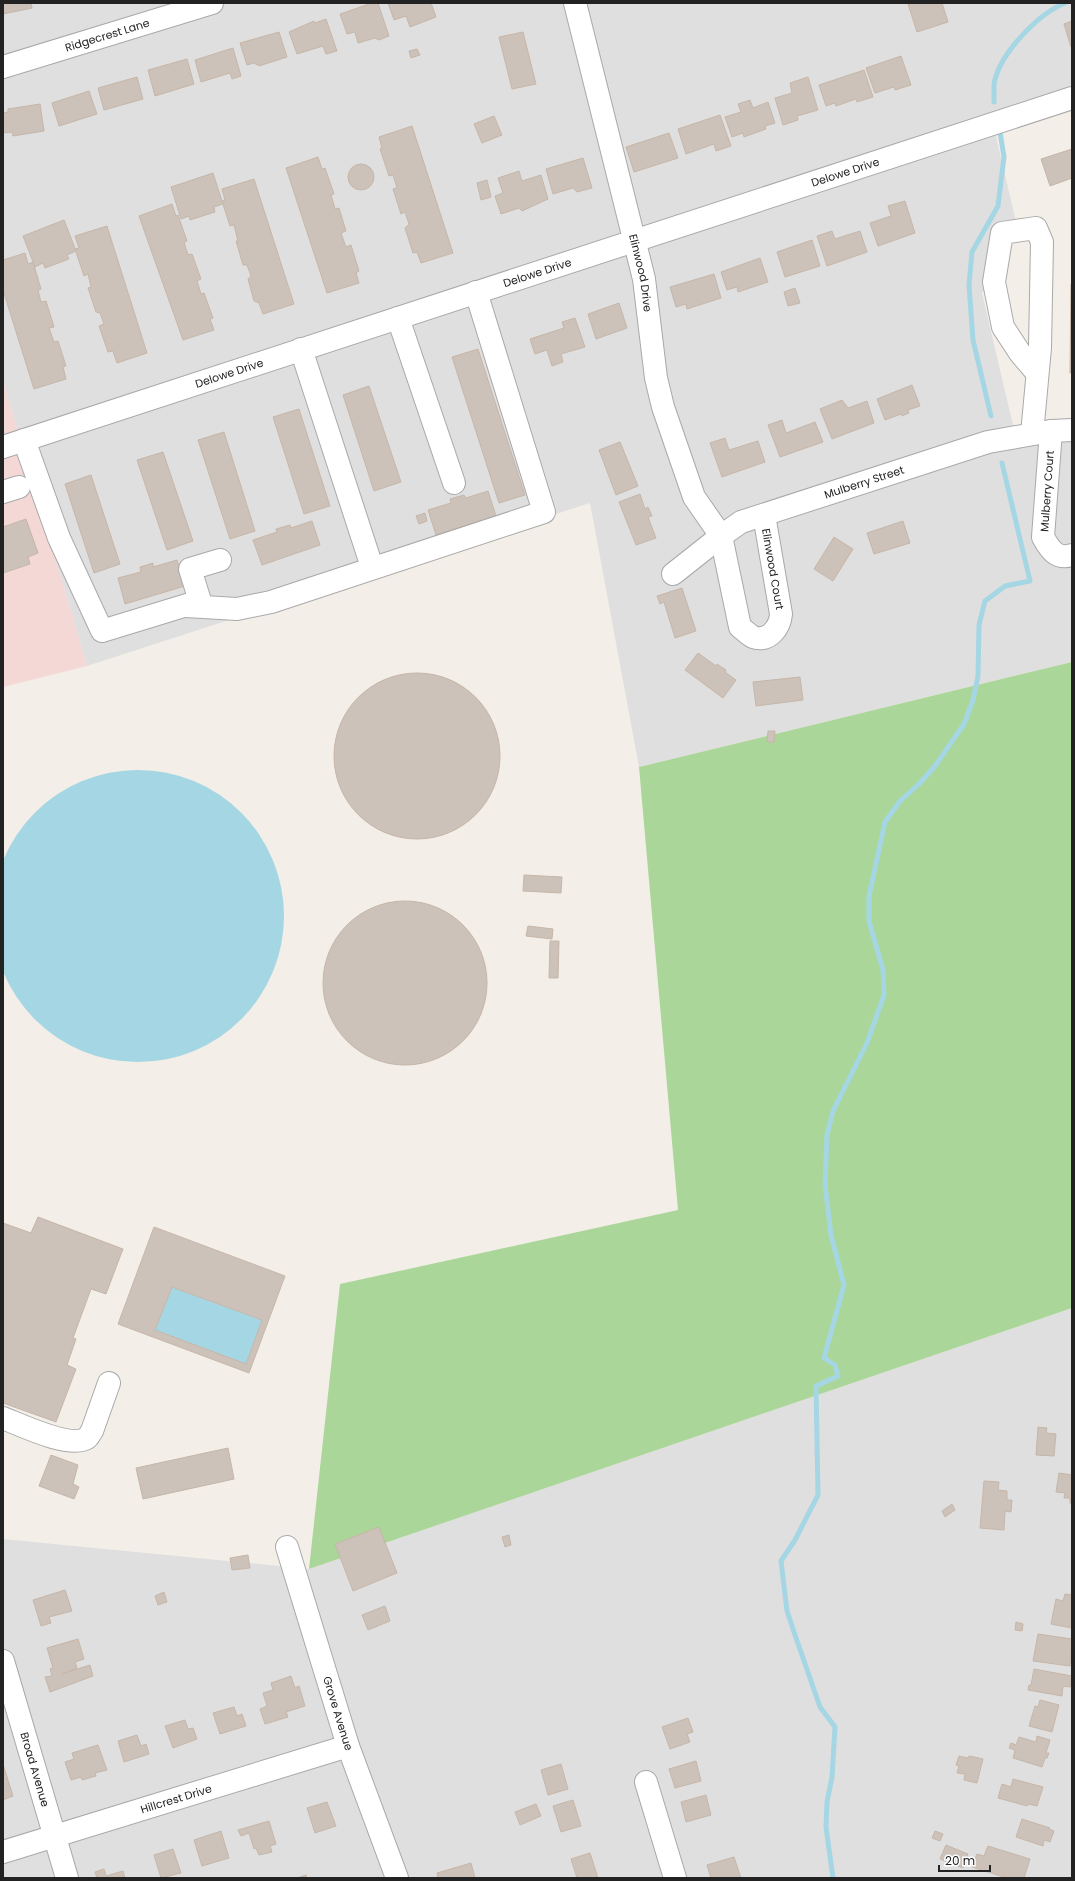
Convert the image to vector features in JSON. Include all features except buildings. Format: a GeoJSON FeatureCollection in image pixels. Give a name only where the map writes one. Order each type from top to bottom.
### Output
{"type":"FeatureCollection","features":[{"type":"Feature","properties":{"kind":"street","name":"Ridgecrest Lane"},"geometry":{"type":"LineString","coordinates":[[3,67],[212,3]]}},
{"type":"Feature","properties":{"kind":"street","name":"Elinwood Drive"},"geometry":{"type":"LineString","coordinates":[[575,3],[644,279],[656,378],[662,407],[694,496],[721,536]]}},
{"type":"Feature","properties":{"kind":"street","name":"Delowe Drive"},"geometry":{"type":"LineString","coordinates":[[3,446],[1072,98]]}},
{"type":"Feature","properties":{"kind":"street","name":"Mulberry Court"},"geometry":{"type":"LineString","coordinates":[[1038,373],[1020,353],[1003,327],[994,282],[1002,232],[1036,228],[1042,242],[1040,348],[1038,373],[1052,432],[1043,537],[1051,551],[1065,557],[1072,555]]}},
{"type":"Feature","properties":{"kind":"street"},"geometry":{"type":"LineString","coordinates":[[186,606],[237,609],[271,602],[372,567],[544,512],[476,292]]}},
{"type":"Feature","properties":{"kind":"street"},"geometry":{"type":"LineString","coordinates":[[398,318],[454,483]]}},
{"type":"Feature","properties":{"kind":"street"},"geometry":{"type":"LineString","coordinates":[[301,349],[372,567]]}},
{"type":"Feature","properties":{"kind":"street","name":"Mulberry Street"},"geometry":{"type":"LineString","coordinates":[[673,574],[741,522],[988,442],[1052,432]]}},
{"type":"Feature","properties":{"kind":"street"},"geometry":{"type":"LineString","coordinates":[[24,440],[60,538],[102,631],[200,601],[190,569],[220,560]]}},
{"type":"Feature","properties":{"kind":"street","name":"Elinwood Court"},"geometry":{"type":"LineString","coordinates":[[721,536],[740,628],[754,637],[764,637],[773,633],[780,623],[781,614],[764,515]]}},
{"type":"Feature","properties":{"kind":"street"},"geometry":{"type":"LineString","coordinates":[[3,1418],[62,1440],[81,1441],[88,1438],[92,1431],[109,1383]]}},
{"type":"Feature","properties":{"kind":"street","name":"Grove Avenue"},"geometry":{"type":"LineString","coordinates":[[287,1547],[348,1746],[397,1878]]}},
{"type":"Feature","properties":{"kind":"street","name":"Broad Avenue"},"geometry":{"type":"LineString","coordinates":[[3,1661],[67,1878]]}},
{"type":"Feature","properties":{"kind":"street","name":"Hillcrest Drive"},"geometry":{"type":"LineString","coordinates":[[3,1852],[348,1746]]}},
{"type":"Feature","properties":{"kind":"street"},"geometry":{"type":"LineString","coordinates":[[646,1782],[675,1878]]}},
{"type":"Feature","properties":{"kind":"shaded area"},"geometry":{"type":"Polygon","coordinates":[[[3,3],[1072,3],[1072,93],[992,119],[1017,226],[982,293],[1016,438],[1072,435],[1072,662],[639,767],[590,503],[87,666],[3,381],[3,3]]]}},
{"type":"Feature","properties":{"kind":"shaded area"},"geometry":{"type":"Polygon","coordinates":[[[3,381],[87,666],[3,687],[3,381]]]}},
{"type":"Feature","properties":{"kind":"shaded area"},"geometry":{"type":"Polygon","coordinates":[[[1072,1308],[1072,1878],[3,1878],[3,1539],[309,1569],[1072,1308]]]}},
{"type":"Feature","properties":{"kind":"green space"},"geometry":{"type":"Polygon","coordinates":[[[1072,662],[1072,1308],[309,1569],[340,1284],[678,1210],[639,767],[1072,662]]]}},
{"type":"Feature","properties":{"kind":"water"},"geometry":{"type":"Polygon","coordinates":[[[138,770],[180,776],[207,787],[231,803],[251,823],[267,847],[278,874],[284,916],[278,958],[267,985],[251,1009],[231,1029],[207,1045],[180,1056],[138,1062],[96,1056],[69,1045],[45,1029],[25,1009],[9,985],[-2,958],[-8,916],[-2,874],[9,847],[25,823],[45,803],[69,787],[96,776],[138,770]]]}},
{"type":"Feature","properties":{"kind":"water"},"geometry":{"type":"Polygon","coordinates":[[[172,1287],[262,1320],[246,1364],[155,1330],[172,1287]]]}},
{"type":"Feature","properties":{"kind":"waterway"},"geometry":{"type":"LineString","coordinates":[[994,102],[994,84],[997,72],[1003,60],[1021,36],[1043,16],[1054,8],[1065,3]]}},
{"type":"Feature","properties":{"kind":"waterway"},"geometry":{"type":"LineString","coordinates":[[991,416],[973,340],[969,285],[972,252],[998,206],[1004,157],[1000,132]]}},
{"type":"Feature","properties":{"kind":"waterway"},"geometry":{"type":"LineString","coordinates":[[833,1878],[826,1827],[827,1802],[832,1777],[835,1727],[820,1707],[787,1611],[781,1561],[795,1540],[818,1495],[816,1386],[838,1376],[835,1365],[824,1358],[844,1285],[831,1235],[825,1185],[827,1135],[833,1111],[867,1043],[884,995],[883,970],[869,921],[869,896],[885,822],[900,801],[919,784],[935,766],[964,724],[973,700],[978,676],[979,625],[985,601],[1005,586],[1030,581],[1002,463]]}}]}
